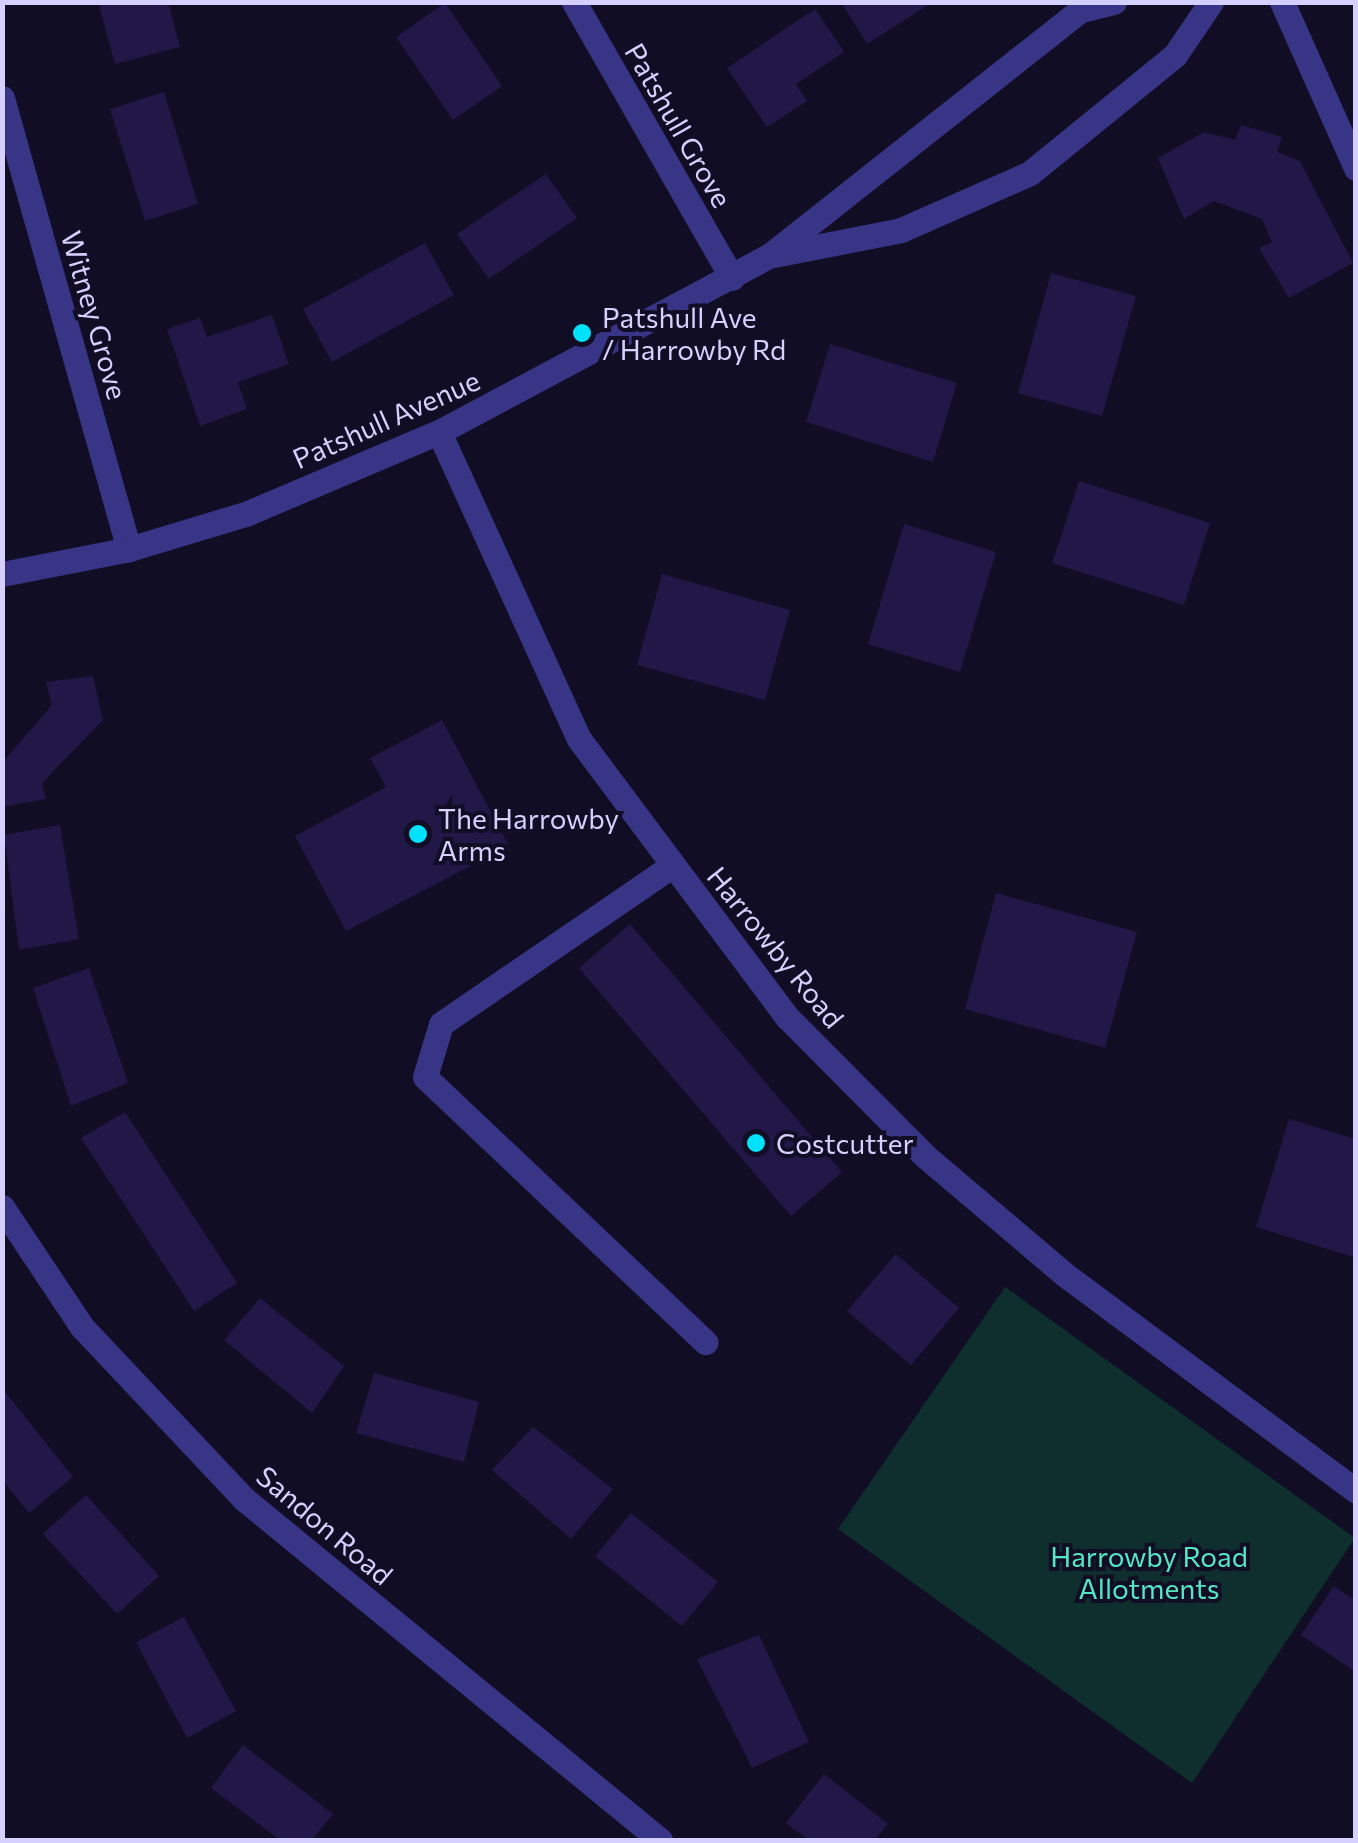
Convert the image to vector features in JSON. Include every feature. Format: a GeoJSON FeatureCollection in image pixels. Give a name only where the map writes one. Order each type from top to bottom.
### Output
{"type":"FeatureCollection","features":[{"type":"Feature","properties":{"kind":"street","name":"Patshull Grove"},"geometry":{"type":"LineString","coordinates":[[574,2],[732,278]]}},
{"type":"Feature","properties":{"kind":"street","name":"Patshull Avenue"},"geometry":{"type":"LineString","coordinates":[[2,574],[129,549],[248,513],[440,432],[768,256],[1081,10],[1114,2]]}},
{"type":"Feature","properties":{"kind":"street","name":"Patshull Avenue"},"geometry":{"type":"LineString","coordinates":[[768,256],[901,230],[1030,173],[1175,55],[1211,2]]}},
{"type":"Feature","properties":{"kind":"street"},"geometry":{"type":"LineString","coordinates":[[1282,2],[1356,168]]}},
{"type":"Feature","properties":{"kind":"street","name":"Witney Grove"},"geometry":{"type":"LineString","coordinates":[[2,98],[129,549]]}},
{"type":"Feature","properties":{"kind":"street","name":"Harrowby Road"},"geometry":{"type":"LineString","coordinates":[[440,432],[579,739],[788,1018],[925,1156],[1064,1274],[1356,1491]]}},
{"type":"Feature","properties":{"kind":"street"},"geometry":{"type":"LineString","coordinates":[[674,866],[441,1024],[425,1077],[705,1342]]}},
{"type":"Feature","properties":{"kind":"street","name":"Sandon Road"},"geometry":{"type":"LineString","coordinates":[[2,1206],[82,1328],[244,1499],[660,1840]]}},
{"type":"Feature","properties":{"kind":"green space","name":"Harrowby Road Allotments"},"geometry":{"type":"Polygon","coordinates":[[[1005,1287],[1355,1538],[1192,1783],[838,1529],[1005,1287]]]}},
{"type":"Feature","properties":{"kind":"building"},"geometry":{"type":"Polygon","coordinates":[[[98,2],[168,2],[180,47],[115,64],[98,2]]]}},
{"type":"Feature","properties":{"kind":"building"},"geometry":{"type":"Polygon","coordinates":[[[841,2],[933,2],[867,44],[841,2]]]}},
{"type":"Feature","properties":{"kind":"building"},"geometry":{"type":"Polygon","coordinates":[[[445,3],[502,86],[453,120],[396,37],[445,3]]]}},
{"type":"Feature","properties":{"kind":"building"},"geometry":{"type":"Polygon","coordinates":[[[815,9],[844,52],[796,84],[807,101],[767,127],[727,68],[815,9]]]}},
{"type":"Feature","properties":{"kind":"building"},"geometry":{"type":"Polygon","coordinates":[[[164,92],[198,204],[145,221],[110,109],[164,92]]]}},
{"type":"Feature","properties":{"kind":"building"},"geometry":{"type":"Polygon","coordinates":[[[1241,125],[1282,137],[1277,152],[1300,161],[1353,263],[1289,298],[1259,248],[1272,242],[1262,219],[1214,201],[1184,219],[1158,158],[1204,132],[1235,140],[1241,125]]]}},
{"type":"Feature","properties":{"kind":"building"},"geometry":{"type":"Polygon","coordinates":[[[546,174],[577,218],[489,279],[457,234],[546,174]]]}},
{"type":"Feature","properties":{"kind":"building"},"geometry":{"type":"Polygon","coordinates":[[[425,243],[454,295],[332,362],[303,309],[425,243]]]}},
{"type":"Feature","properties":{"kind":"building"},"geometry":{"type":"Polygon","coordinates":[[[1051,273],[1136,296],[1102,416],[1018,393],[1051,273]]]}},
{"type":"Feature","properties":{"kind":"building"},"geometry":{"type":"Polygon","coordinates":[[[272,315],[289,364],[238,382],[247,409],[200,426],[167,329],[200,318],[207,337],[272,315]]]}},
{"type":"Feature","properties":{"kind":"building"},"geometry":{"type":"Polygon","coordinates":[[[830,344],[957,383],[933,462],[806,422],[830,344]]]}},
{"type":"Feature","properties":{"kind":"building"},"geometry":{"type":"Polygon","coordinates":[[[1079,481],[1210,523],[1184,605],[1052,563],[1079,481]]]}},
{"type":"Feature","properties":{"kind":"building"},"geometry":{"type":"Polygon","coordinates":[[[904,524],[996,552],[960,672],[868,644],[904,524]]]}},
{"type":"Feature","properties":{"kind":"building"},"geometry":{"type":"Polygon","coordinates":[[[662,574],[790,610],[765,700],[637,665],[662,574]]]}},
{"type":"Feature","properties":{"kind":"building"},"geometry":{"type":"Polygon","coordinates":[[[93,676],[103,720],[42,783],[46,799],[2,807],[2,763],[52,705],[46,682],[93,676]]]}},
{"type":"Feature","properties":{"kind":"building"},"geometry":{"type":"Polygon","coordinates":[[[442,720],[509,846],[346,931],[295,836],[386,787],[370,758],[442,720]]]}},
{"type":"Feature","properties":{"kind":"building"},"geometry":{"type":"Polygon","coordinates":[[[60,825],[79,939],[19,950],[4,835],[60,825]]]}},
{"type":"Feature","properties":{"kind":"building"},"geometry":{"type":"Polygon","coordinates":[[[996,893],[1137,932],[1105,1048],[965,1009],[996,893]]]}},
{"type":"Feature","properties":{"kind":"building"},"geometry":{"type":"Polygon","coordinates":[[[630,924],[842,1172],[791,1216],[579,968],[630,924]]]}},
{"type":"Feature","properties":{"kind":"building"},"geometry":{"type":"Polygon","coordinates":[[[89,968],[128,1083],[71,1106],[33,988],[89,968]]]}},
{"type":"Feature","properties":{"kind":"building"},"geometry":{"type":"Polygon","coordinates":[[[125,1112],[237,1283],[194,1311],[81,1138],[125,1112]]]}},
{"type":"Feature","properties":{"kind":"building"},"geometry":{"type":"Polygon","coordinates":[[[1289,1119],[1356,1139],[1356,1258],[1256,1227],[1289,1119]]]}},
{"type":"Feature","properties":{"kind":"building"},"geometry":{"type":"Polygon","coordinates":[[[896,1254],[959,1308],[911,1365],[847,1311],[896,1254]]]}},
{"type":"Feature","properties":{"kind":"building"},"geometry":{"type":"Polygon","coordinates":[[[260,1298],[344,1366],[312,1413],[224,1340],[260,1298]]]}},
{"type":"Feature","properties":{"kind":"building"},"geometry":{"type":"Polygon","coordinates":[[[374,1373],[479,1402],[464,1462],[356,1433],[374,1373]]]}},
{"type":"Feature","properties":{"kind":"building"},"geometry":{"type":"Polygon","coordinates":[[[2,1388],[73,1477],[29,1513],[2,1480],[2,1388]]]}},
{"type":"Feature","properties":{"kind":"building"},"geometry":{"type":"Polygon","coordinates":[[[533,1427],[613,1489],[571,1539],[492,1470],[533,1427]]]}},
{"type":"Feature","properties":{"kind":"building"},"geometry":{"type":"Polygon","coordinates":[[[86,1495],[159,1576],[117,1614],[43,1534],[86,1495]]]}},
{"type":"Feature","properties":{"kind":"building"},"geometry":{"type":"Polygon","coordinates":[[[631,1513],[718,1582],[682,1626],[595,1556],[631,1513]]]}},
{"type":"Feature","properties":{"kind":"building"},"geometry":{"type":"Polygon","coordinates":[[[1334,1586],[1356,1601],[1356,1672],[1301,1635],[1334,1586]]]}},
{"type":"Feature","properties":{"kind":"building"},"geometry":{"type":"Polygon","coordinates":[[[184,1617],[236,1711],[187,1738],[136,1642],[184,1617]]]}},
{"type":"Feature","properties":{"kind":"building"},"geometry":{"type":"Polygon","coordinates":[[[759,1635],[809,1742],[752,1768],[697,1659],[759,1635]]]}},
{"type":"Feature","properties":{"kind":"building"},"geometry":{"type":"Polygon","coordinates":[[[243,1745],[333,1814],[312,1840],[280,1840],[211,1788],[243,1745]]]}},
{"type":"Feature","properties":{"kind":"building"},"geometry":{"type":"Polygon","coordinates":[[[824,1774],[888,1824],[875,1840],[808,1840],[786,1823],[824,1774]]]}},
{"type":"Feature","properties":{"kind":"place","name":"Patshull Ave / Harrowby Rd"},"geometry":{"type":"Point","coordinates":[582,333]}},
{"type":"Feature","properties":{"kind":"place","name":"The Harrowby Arms"},"geometry":{"type":"Point","coordinates":[418,834]}},
{"type":"Feature","properties":{"kind":"place","name":"Costcutter"},"geometry":{"type":"Point","coordinates":[756,1143]}}]}
